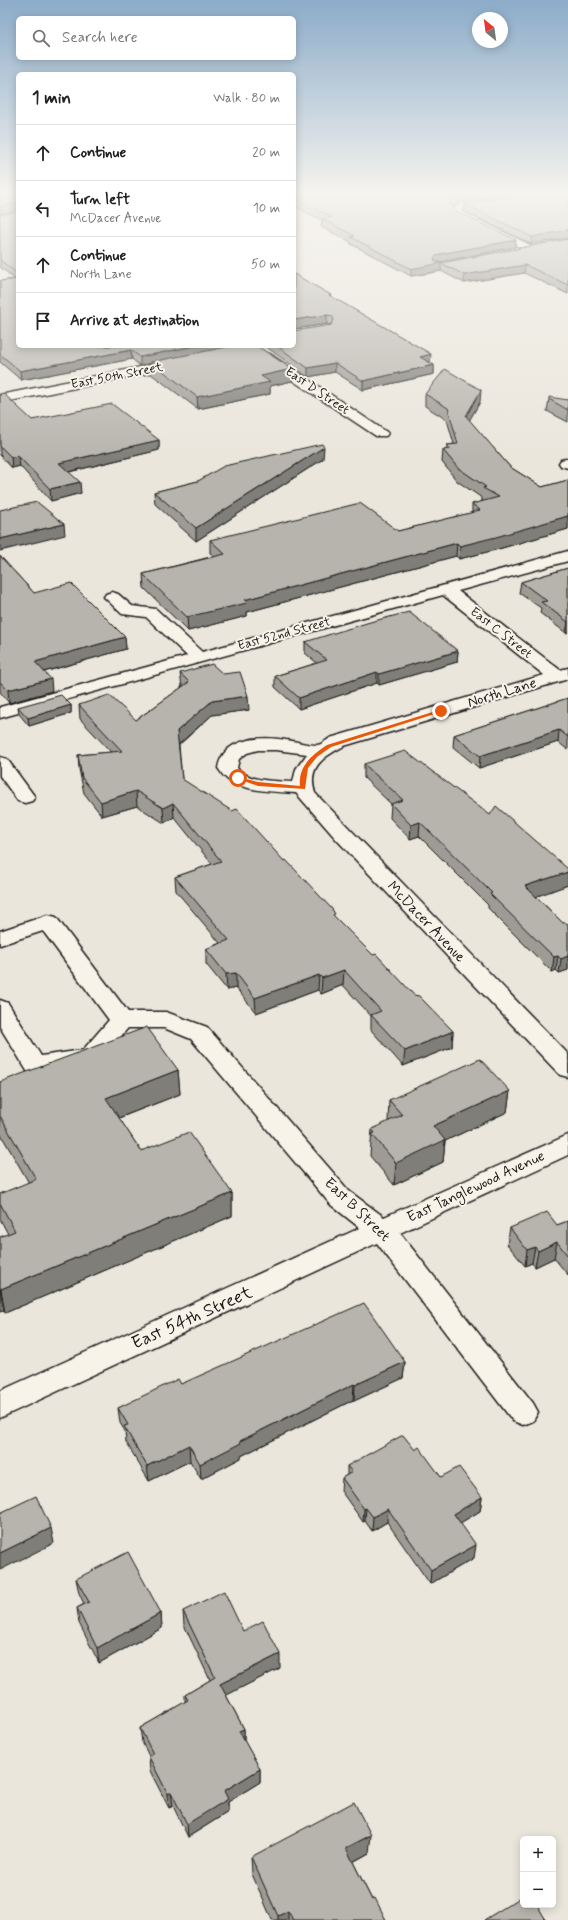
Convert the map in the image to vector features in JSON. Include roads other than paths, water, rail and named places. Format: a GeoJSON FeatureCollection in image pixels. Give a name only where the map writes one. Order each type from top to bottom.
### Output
{"type":"FeatureCollection","features":[{"type":"Feature","properties":{"kind":"street","name":"East D Street"},"geometry":{"type":"LineString","coordinates":[[254,348],[381,433]]}},
{"type":"Feature","properties":{"kind":"street","name":"East 50th Street"},"geometry":{"type":"LineString","coordinates":[[0,399],[192,361]]}},
{"type":"Feature","properties":{"kind":"street","name":"East 52nd Street"},"geometry":{"type":"LineString","coordinates":[[0,712],[568,556]]}},
{"type":"Feature","properties":{"kind":"street","name":"East C Street"},"geometry":{"type":"LineString","coordinates":[[445,590],[562,675]]}},
{"type":"Feature","properties":{"kind":"street"},"geometry":{"type":"LineString","coordinates":[[112,597],[128,611],[150,612],[198,657]]}},
{"type":"Feature","properties":{"kind":"street","name":"North Lane"},"geometry":{"type":"LineString","coordinates":[[304,777],[315,756],[337,742],[562,675]]}},
{"type":"Feature","properties":{"kind":"street"},"geometry":{"type":"LineString","coordinates":[[304,777],[246,782],[231,773],[228,767],[228,760],[239,750],[259,744],[322,751]]}},
{"type":"Feature","properties":{"kind":"street"},"geometry":{"type":"LineString","coordinates":[[0,763],[25,797]]}},
{"type":"Feature","properties":{"kind":"street","name":"McDacer Avenue"},"geometry":{"type":"LineString","coordinates":[[304,777],[306,795],[343,836],[568,1069]]}},
{"type":"Feature","properties":{"kind":"street"},"geometry":{"type":"LineString","coordinates":[[0,938],[48,922],[122,1020],[90,1057],[34,1064],[0,1008]]}},
{"type":"Feature","properties":{"kind":"street","name":"East B Street"},"geometry":{"type":"LineString","coordinates":[[122,1020],[166,1020],[199,1033],[340,1198],[383,1230],[523,1412]]}},
{"type":"Feature","properties":{"kind":"street","name":"East Tanglewood Avenue"},"geometry":{"type":"LineString","coordinates":[[383,1230],[568,1144]]}},
{"type":"Feature","properties":{"kind":"street","name":"East 54th Street"},"geometry":{"type":"LineString","coordinates":[[0,1404],[383,1230]]}}]}
